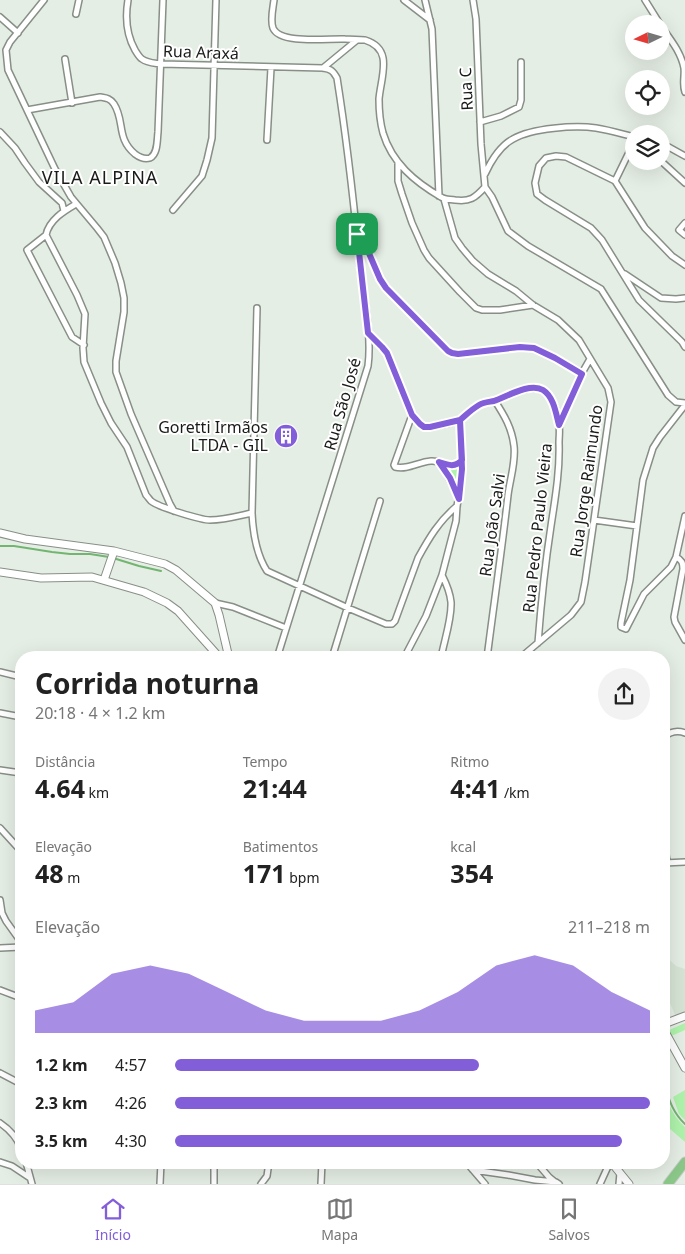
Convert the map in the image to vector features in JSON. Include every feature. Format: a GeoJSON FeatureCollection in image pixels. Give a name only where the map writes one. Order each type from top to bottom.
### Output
{"type":"FeatureCollection","features":[{"type":"Feature","properties":{"kind":"highway"},"geometry":{"type":"LineString","coordinates":[[668,1184],[685,1162]]}},
{"type":"Feature","properties":{"kind":"main road"},"geometry":{"type":"LineString","coordinates":[[0,533],[165,564],[176,570],[215,604],[227,651]]}},
{"type":"Feature","properties":{"kind":"main road"},"geometry":{"type":"LineString","coordinates":[[104,580],[113,553]]}},
{"type":"Feature","properties":{"kind":"main road"},"geometry":{"type":"LineString","coordinates":[[0,572],[41,578],[92,577],[144,592],[167,603],[178,611],[213,651]]}},
{"type":"Feature","properties":{"kind":"main road"},"geometry":{"type":"LineString","coordinates":[[670,1022],[685,1016]]}},
{"type":"Feature","properties":{"kind":"main road"},"geometry":{"type":"LineString","coordinates":[[670,1041],[685,1068]]}},
{"type":"Feature","properties":{"kind":"main road"},"geometry":{"type":"LineString","coordinates":[[616,1169],[629,1184]]}},
{"type":"Feature","properties":{"kind":"street"},"geometry":{"type":"LineString","coordinates":[[44,0],[10,42],[6,50],[8,70],[55,169],[76,204],[104,237],[115,263],[124,298],[124,312],[116,372],[174,511]]}},
{"type":"Feature","properties":{"kind":"street"},"geometry":{"type":"LineString","coordinates":[[76,14],[79,0]]}},
{"type":"Feature","properties":{"kind":"street","name":"Rua Araxá"},"geometry":{"type":"LineString","coordinates":[[128,0],[126,24],[130,40],[138,55],[146,62],[271,68],[323,68]]}},
{"type":"Feature","properties":{"kind":"street"},"geometry":{"type":"LineString","coordinates":[[27,110],[100,97],[110,99],[117,110],[122,137],[125,143],[138,157],[147,159],[152,156],[156,149],[163,0]]}},
{"type":"Feature","properties":{"kind":"street"},"geometry":{"type":"LineString","coordinates":[[173,210],[202,176],[212,138],[216,0]]}},
{"type":"Feature","properties":{"kind":"street"},"geometry":{"type":"LineString","coordinates":[[274,0],[273,28],[280,35],[302,40],[365,40],[372,42],[380,48],[384,64],[379,100],[380,121],[383,134],[398,162],[416,181],[441,197],[465,201],[478,196],[485,187],[492,197],[508,231],[528,246],[601,289],[668,394],[676,402],[685,404],[653,448],[643,480],[630,580],[621,627],[626,629],[644,594],[671,567],[676,557],[685,516]]}},
{"type":"Feature","properties":{"kind":"street"},"geometry":{"type":"LineString","coordinates":[[404,0],[430,20]]}},
{"type":"Feature","properties":{"kind":"street","name":"Rua Jorge Raimundo"},"geometry":{"type":"LineString","coordinates":[[425,0],[433,46],[441,197],[455,238],[473,261],[488,274],[558,320],[579,340],[608,388],[611,402],[581,602],[572,615],[528,651]]}},
{"type":"Feature","properties":{"kind":"street","name":"Rua C"},"geometry":{"type":"LineString","coordinates":[[473,0],[476,19],[481,144],[485,187]]}},
{"type":"Feature","properties":{"kind":"street"},"geometry":{"type":"LineString","coordinates":[[644,0],[654,15]]}},
{"type":"Feature","properties":{"kind":"street"},"geometry":{"type":"LineString","coordinates":[[0,17],[18,33]]}},
{"type":"Feature","properties":{"kind":"street"},"geometry":{"type":"LineString","coordinates":[[670,39],[680,55],[684,70],[683,88],[685,92]]}},
{"type":"Feature","properties":{"kind":"street"},"geometry":{"type":"LineString","coordinates":[[323,68],[358,40]]}},
{"type":"Feature","properties":{"kind":"street"},"geometry":{"type":"LineString","coordinates":[[65,59],[72,103]]}},
{"type":"Feature","properties":{"kind":"street"},"geometry":{"type":"LineString","coordinates":[[480,122],[500,116],[519,107],[521,62]]}},
{"type":"Feature","properties":{"kind":"street"},"geometry":{"type":"LineString","coordinates":[[267,140],[271,68]]}},
{"type":"Feature","properties":{"kind":"street","name":"Rua São José"},"geometry":{"type":"LineString","coordinates":[[279,651],[368,366],[368,333],[337,78],[330,69],[323,68]]}},
{"type":"Feature","properties":{"kind":"street"},"geometry":{"type":"LineString","coordinates":[[484,177],[499,150],[513,139],[527,133],[549,128],[576,127],[596,128],[625,135]]}},
{"type":"Feature","properties":{"kind":"street"},"geometry":{"type":"LineString","coordinates":[[0,132],[15,148],[39,182],[62,203],[64,212]]}},
{"type":"Feature","properties":{"kind":"street"},"geometry":{"type":"LineString","coordinates":[[670,148],[685,156]]}},
{"type":"Feature","properties":{"kind":"street"},"geometry":{"type":"LineString","coordinates":[[685,265],[672,256],[645,228],[615,181],[566,157],[546,158],[539,166],[535,183],[537,194],[591,228],[602,240],[639,300],[685,347]]}},
{"type":"Feature","properties":{"kind":"street"},"geometry":{"type":"LineString","coordinates":[[615,181],[625,160]]}},
{"type":"Feature","properties":{"kind":"street"},"geometry":{"type":"LineString","coordinates":[[398,162],[398,181],[412,223],[424,250],[460,292],[476,308],[482,310],[500,310],[533,304]]}},
{"type":"Feature","properties":{"kind":"street"},"geometry":{"type":"LineString","coordinates":[[670,169],[685,183]]}},
{"type":"Feature","properties":{"kind":"street"},"geometry":{"type":"LineString","coordinates":[[62,203],[71,197]]}},
{"type":"Feature","properties":{"kind":"street"},"geometry":{"type":"LineString","coordinates":[[76,204],[64,212],[48,228],[46,235],[27,250],[72,338],[84,345]]}},
{"type":"Feature","properties":{"kind":"street"},"geometry":{"type":"LineString","coordinates":[[685,223],[679,230],[685,235]]}},
{"type":"Feature","properties":{"kind":"street"},"geometry":{"type":"LineString","coordinates":[[357,234],[365,244],[380,279],[386,288],[448,351],[458,354],[520,347],[534,348],[582,374]]}},
{"type":"Feature","properties":{"kind":"street"},"geometry":{"type":"LineString","coordinates":[[46,235],[85,314],[84,362],[92,383],[111,423],[127,447],[146,495],[156,504],[209,520],[252,514]]}},
{"type":"Feature","properties":{"kind":"street"},"geometry":{"type":"LineString","coordinates":[[623,272],[661,298],[685,298]]}},
{"type":"Feature","properties":{"kind":"street"},"geometry":{"type":"LineString","coordinates":[[257,308],[252,514],[253,534],[264,566],[268,571],[348,608],[386,624],[392,624],[395,621],[418,558],[437,526],[457,506]]}},
{"type":"Feature","properties":{"kind":"street"},"geometry":{"type":"LineString","coordinates":[[368,333],[387,353],[412,415],[394,465],[395,467],[406,468],[429,461],[455,465],[462,460]]}},
{"type":"Feature","properties":{"kind":"street"},"geometry":{"type":"LineString","coordinates":[[559,425],[590,359]]}},
{"type":"Feature","properties":{"kind":"street","name":"Rua Pedro Paulo Vieira"},"geometry":{"type":"LineString","coordinates":[[412,415],[424,427],[430,427],[460,420],[478,405],[527,389],[538,388],[547,394],[553,404],[559,425],[560,458],[544,574],[538,643]]}},
{"type":"Feature","properties":{"kind":"street","name":"Rua João Salvi"},"geometry":{"type":"LineString","coordinates":[[488,651],[514,461],[512,434],[507,420],[495,401]]}},
{"type":"Feature","properties":{"kind":"street"},"geometry":{"type":"LineString","coordinates":[[408,651],[426,616],[442,575],[456,517],[462,469],[460,420]]}},
{"type":"Feature","properties":{"kind":"street"},"geometry":{"type":"LineString","coordinates":[[439,462],[450,478],[459,499]]}},
{"type":"Feature","properties":{"kind":"street"},"geometry":{"type":"LineString","coordinates":[[334,651],[380,501]]}},
{"type":"Feature","properties":{"kind":"street"},"geometry":{"type":"LineString","coordinates":[[594,520],[637,526]]}},
{"type":"Feature","properties":{"kind":"street"},"geometry":{"type":"LineString","coordinates":[[676,557],[683,563],[674,617],[685,640]]}},
{"type":"Feature","properties":{"kind":"street"},"geometry":{"type":"LineString","coordinates":[[442,575],[450,594],[451,611],[442,651]]}},
{"type":"Feature","properties":{"kind":"street"},"geometry":{"type":"LineString","coordinates":[[215,604],[233,607],[286,628]]}},
{"type":"Feature","properties":{"kind":"street"},"geometry":{"type":"LineString","coordinates":[[219,615],[227,606]]}},
{"type":"Feature","properties":{"kind":"street"},"geometry":{"type":"LineString","coordinates":[[0,672],[15,676]]}},
{"type":"Feature","properties":{"kind":"street"},"geometry":{"type":"LineString","coordinates":[[0,713],[15,716]]}},
{"type":"Feature","properties":{"kind":"street"},"geometry":{"type":"LineString","coordinates":[[670,733],[685,733]]}},
{"type":"Feature","properties":{"kind":"street"},"geometry":{"type":"LineString","coordinates":[[0,770],[15,773]]}},
{"type":"Feature","properties":{"kind":"street"},"geometry":{"type":"LineString","coordinates":[[0,828],[15,844]]}},
{"type":"Feature","properties":{"kind":"street"},"geometry":{"type":"LineString","coordinates":[[670,863],[685,862]]}},
{"type":"Feature","properties":{"kind":"street"},"geometry":{"type":"LineString","coordinates":[[0,900],[2,913],[15,933]]}},
{"type":"Feature","properties":{"kind":"street"},"geometry":{"type":"LineString","coordinates":[[0,948],[15,947]]}},
{"type":"Feature","properties":{"kind":"street"},"geometry":{"type":"LineString","coordinates":[[0,990],[15,996]]}},
{"type":"Feature","properties":{"kind":"street"},"geometry":{"type":"LineString","coordinates":[[0,1073],[15,1081]]}},
{"type":"Feature","properties":{"kind":"street"},"geometry":{"type":"LineString","coordinates":[[0,1123],[15,1138]]}},
{"type":"Feature","properties":{"kind":"street"},"geometry":{"type":"LineString","coordinates":[[0,1162],[15,1168]]}},
{"type":"Feature","properties":{"kind":"street"},"geometry":{"type":"LineString","coordinates":[[16,1169],[31,1181]]}},
{"type":"Feature","properties":{"kind":"street"},"geometry":{"type":"LineString","coordinates":[[160,1184],[161,1169]]}},
{"type":"Feature","properties":{"kind":"street"},"geometry":{"type":"LineString","coordinates":[[214,1169],[214,1184]]}},
{"type":"Feature","properties":{"kind":"street"},"geometry":{"type":"LineString","coordinates":[[261,1184],[267,1176],[268,1169]]}},
{"type":"Feature","properties":{"kind":"street"},"geometry":{"type":"LineString","coordinates":[[321,1184],[322,1169]]}},
{"type":"Feature","properties":{"kind":"street"},"geometry":{"type":"LineString","coordinates":[[542,1169],[558,1183]]}},
{"type":"Feature","properties":{"kind":"street"},"geometry":{"type":"LineString","coordinates":[[600,1184],[607,1169]]}},
{"type":"Feature","properties":{"kind":"street"},"geometry":{"type":"LineString","coordinates":[[473,1170],[558,1183]]}},
{"type":"Feature","properties":{"kind":"street"},"geometry":{"type":"LineString","coordinates":[[473,1170],[474,1177],[481,1184]]}},
{"type":"Feature","properties":{"kind":"street"},"geometry":{"type":"LineString","coordinates":[[473,1170],[485,1184]]}},
{"type":"Feature","properties":{"kind":"street"},"geometry":{"type":"LineString","coordinates":[[619,1184],[620,1173]]}},
{"type":"Feature","properties":{"kind":"shaded area"},"geometry":{"type":"Polygon","coordinates":[[[670,960],[676,966],[685,969],[685,1013],[676,1017],[670,1003],[670,960]]]}},
{"type":"Feature","properties":{"kind":"green space"},"geometry":{"type":"Polygon","coordinates":[[[461,465],[458,492],[445,466],[461,465]]]}},
{"type":"Feature","properties":{"kind":"green space"},"geometry":{"type":"Polygon","coordinates":[[[685,1023],[685,1030],[670,1037],[670,1030],[685,1023]]]}},
{"type":"Feature","properties":{"kind":"green space"},"geometry":{"type":"Polygon","coordinates":[[[685,1090],[685,1120],[679,1114],[673,1097],[685,1090]]]}},
{"type":"Feature","properties":{"kind":"green space"},"geometry":{"type":"Polygon","coordinates":[[[670,1107],[685,1127],[685,1142],[670,1129],[670,1107]]]}},
{"type":"Feature","properties":{"kind":"waterway"},"geometry":{"type":"LineString","coordinates":[[0,546],[109,557]]}},
{"type":"Feature","properties":{"kind":"waterway"},"geometry":{"type":"LineString","coordinates":[[113,558],[161,571]]}},
{"type":"Feature","properties":{"kind":"waterway"},"geometry":{"type":"LineString","coordinates":[[670,1102],[685,1124]]}},
{"type":"Feature","properties":{"kind":"place","name":"Goretti Irmãos LTDA - GIL"},"geometry":{"type":"Point","coordinates":[286,436]}},
{"type":"Feature","properties":{"kind":"district","name":"VILA ALPINA"},"geometry":{"type":"Point","coordinates":[100,178]}},
{"type":"Feature","properties":{"kind":"route"},"geometry":{"type":"LineString","coordinates":[[357,234],[365,244],[380,279],[386,288],[448,351],[458,354],[520,347],[534,348],[582,374],[559,425],[553,404],[547,394],[538,388],[527,389],[478,405],[460,420],[462,460],[459,463],[455,465],[439,462],[450,478],[459,499],[462,469],[460,420],[424,427],[412,415],[387,353],[368,333],[357,234]]}}]}
